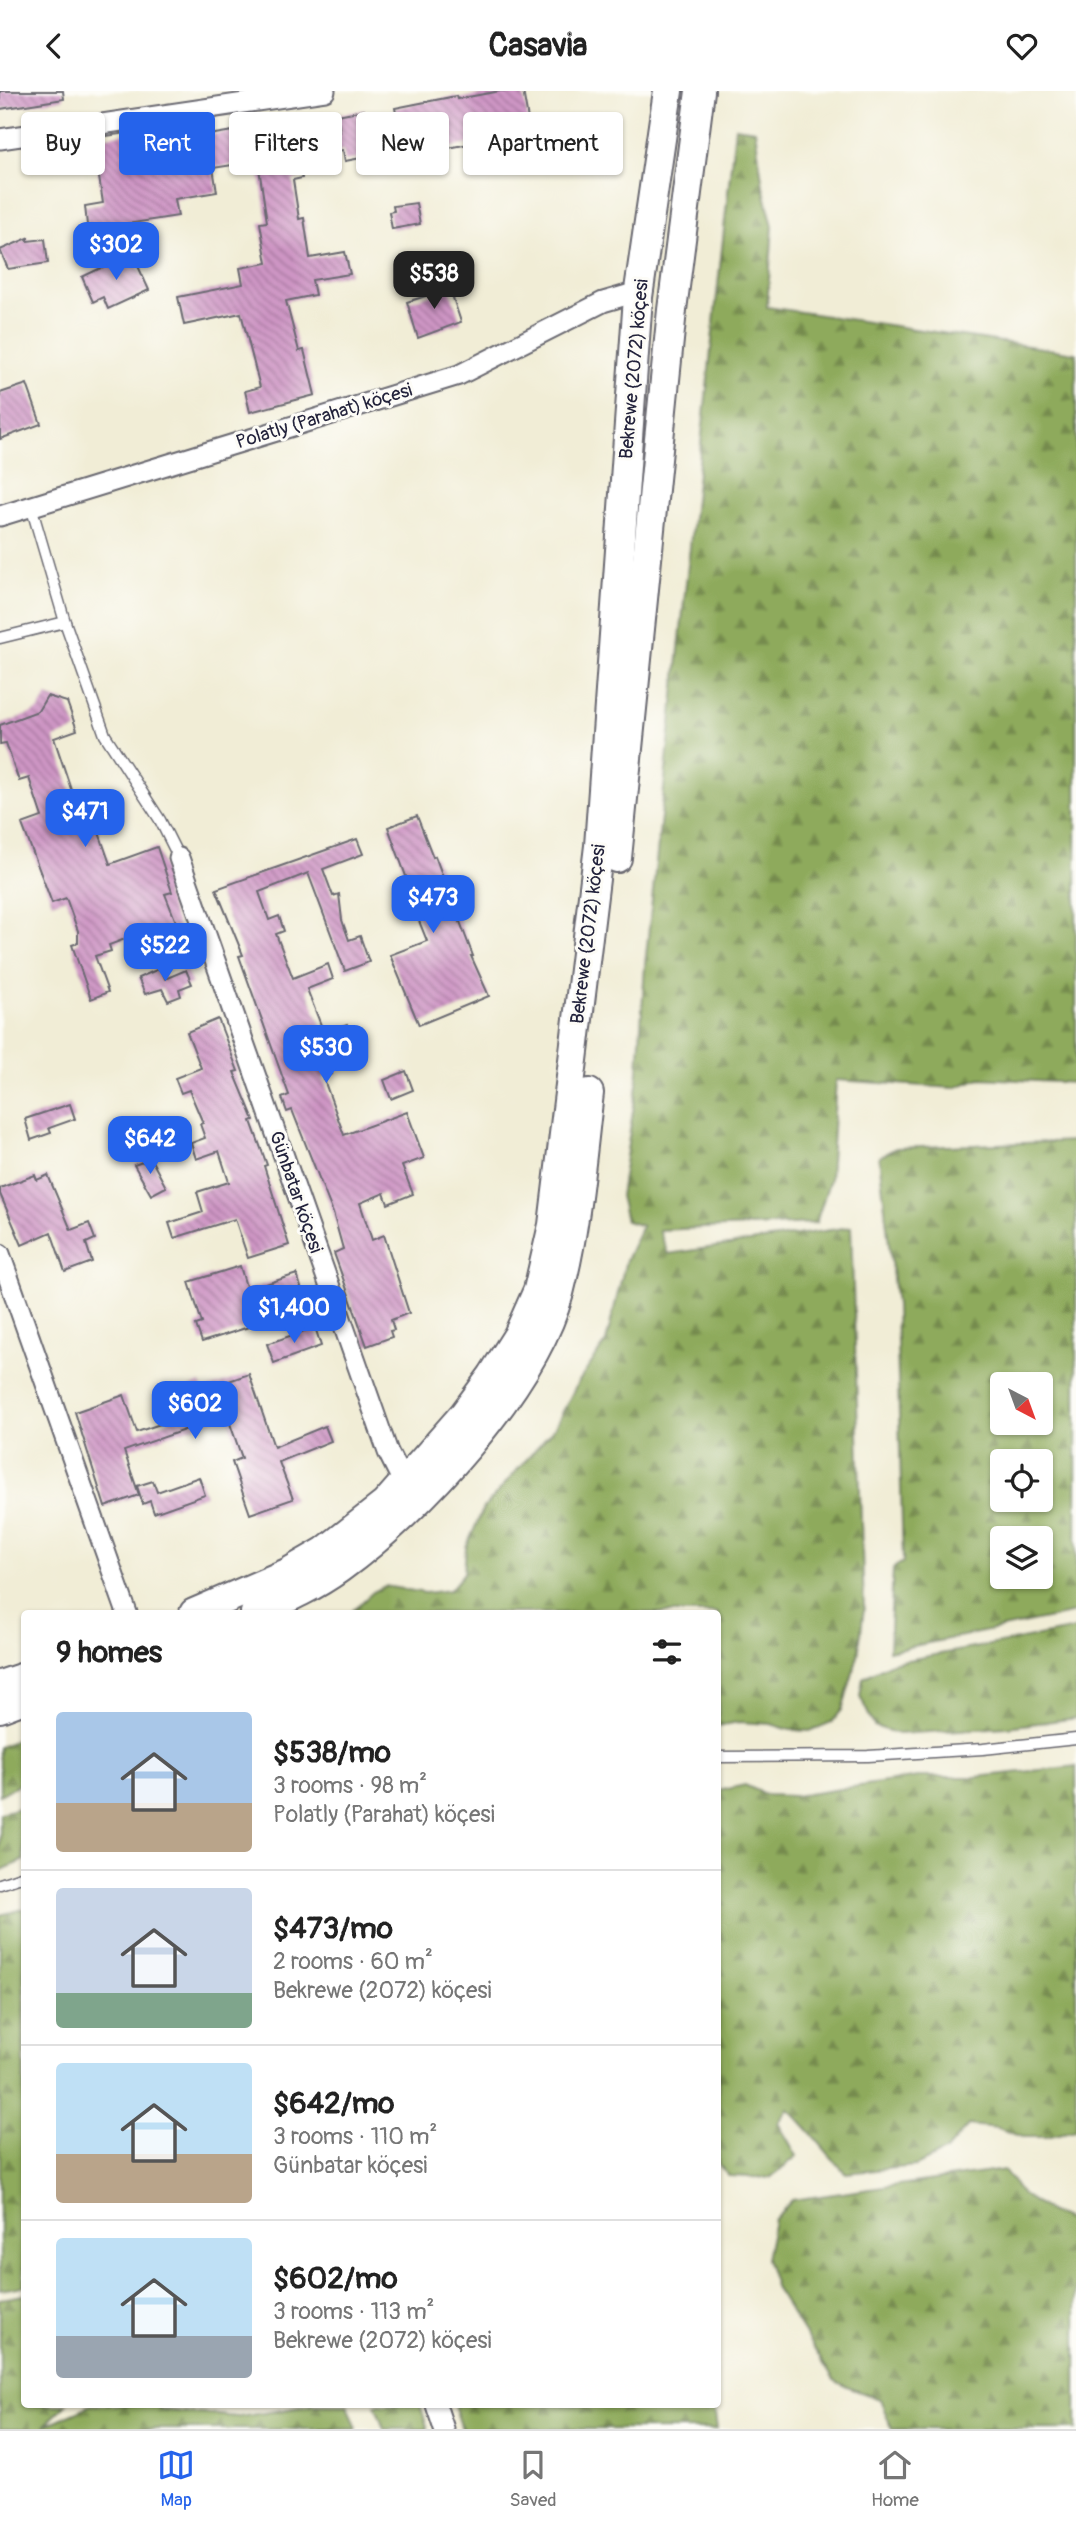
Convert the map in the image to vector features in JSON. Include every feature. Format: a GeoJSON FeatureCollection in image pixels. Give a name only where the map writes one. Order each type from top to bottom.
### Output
{"type":"FeatureCollection","features":[{"type":"Feature","properties":{"kind":"main road","name":"Bekrewe (2072) köçesi"},"geometry":{"type":"LineString","coordinates":[[201,1610],[287,1573],[325,1551],[385,1504],[464,1414],[518,1335],[538,1290],[553,1225],[599,846],[638,297],[668,91]]}},
{"type":"Feature","properties":{"kind":"main road","name":"Bekrewe (2072) köçesi"},"geometry":{"type":"LineString","coordinates":[[261,1610],[300,1592],[339,1569],[398,1521],[442,1476],[513,1385],[539,1344],[558,1295],[572,1230],[617,860],[672,310],[700,91]]}},
{"type":"Feature","properties":{"kind":"main road"},"geometry":{"type":"LineString","coordinates":[[0,1685],[21,1678]]}},
{"type":"Feature","properties":{"kind":"main road"},"geometry":{"type":"LineString","coordinates":[[0,1708],[21,1700]]}},
{"type":"Feature","properties":{"kind":"street"},"geometry":{"type":"LineString","coordinates":[[0,139],[325,91]]}},
{"type":"Feature","properties":{"kind":"street","name":"Polatly (Parahat) köçesi"},"geometry":{"type":"LineString","coordinates":[[0,516],[459,375],[603,302],[627,295],[638,297]]}},
{"type":"Feature","properties":{"kind":"street","name":"Günbatar köçesi"},"geometry":{"type":"LineString","coordinates":[[179,858],[388,1452],[404,1484]]}},
{"type":"Feature","properties":{"kind":"street"},"geometry":{"type":"LineString","coordinates":[[0,1254],[126,1610]]}},
{"type":"Feature","properties":{"kind":"street"},"geometry":{"type":"LineString","coordinates":[[437,2408],[444,2429]]}},
{"type":"Feature","properties":{"kind":"lane"},"geometry":{"type":"LineString","coordinates":[[31,506],[65,622],[105,735],[153,809],[179,858]]}},
{"type":"Feature","properties":{"kind":"lane"},"geometry":{"type":"LineString","coordinates":[[0,638],[65,622]]}},
{"type":"Feature","properties":{"kind":"lane"},"geometry":{"type":"LineString","coordinates":[[721,1757],[867,1756],[983,1749],[1076,1739]]}},
{"type":"Feature","properties":{"kind":"lane"},"geometry":{"type":"LineString","coordinates":[[0,1884],[21,1877]]}},
{"type":"Feature","properties":{"kind":"green space"},"geometry":{"type":"Polygon","coordinates":[[[735,127],[755,130],[763,186],[773,226],[767,307],[1076,353],[1076,1083],[980,1078],[954,1088],[836,1080],[830,1179],[816,1223],[659,1230],[668,1254],[851,1227],[864,1608],[858,1656],[842,1710],[832,1722],[810,1731],[790,1730],[771,1724],[739,1722],[721,1725],[721,1610],[353,1610],[373,1592],[385,1586],[425,1593],[450,1590],[464,1573],[466,1548],[483,1509],[555,1427],[577,1384],[606,1342],[626,1260],[642,1226],[626,1221],[620,1196],[637,1085],[645,965],[735,127]]]}},
{"type":"Feature","properties":{"kind":"green space"},"geometry":{"type":"Polygon","coordinates":[[[1076,1141],[1076,1613],[889,1651],[893,1568],[903,1562],[896,1305],[879,1157],[896,1148],[1076,1141]]]}},
{"type":"Feature","properties":{"kind":"green space"},"geometry":{"type":"Polygon","coordinates":[[[1076,1629],[1076,1718],[1007,1727],[898,1734],[874,1726],[860,1696],[863,1678],[891,1663],[1076,1629]]]}},
{"type":"Feature","properties":{"kind":"green space"},"geometry":{"type":"Polygon","coordinates":[[[21,1737],[21,1783],[0,1795],[0,1747],[21,1737]]]}},
{"type":"Feature","properties":{"kind":"green space"},"geometry":{"type":"Polygon","coordinates":[[[1076,1766],[1076,2130],[1046,2137],[1022,2137],[998,2128],[968,2125],[946,2151],[916,2166],[846,2173],[788,2109],[778,2123],[797,2156],[770,2178],[729,2176],[721,2167],[721,1790],[745,1785],[767,1795],[795,1796],[918,1777],[976,1777],[1076,1766]]]}},
{"type":"Feature","properties":{"kind":"green space"},"geometry":{"type":"Polygon","coordinates":[[[21,1808],[21,1861],[0,1871],[0,1813],[21,1808]]]}},
{"type":"Feature","properties":{"kind":"green space"},"geometry":{"type":"Polygon","coordinates":[[[21,1910],[21,2286],[0,2290],[0,1915],[21,1910]]]}},
{"type":"Feature","properties":{"kind":"green space"},"geometry":{"type":"Polygon","coordinates":[[[1004,2170],[1023,2195],[1051,2213],[1076,2223],[1076,2429],[892,2429],[880,2399],[834,2380],[776,2289],[766,2259],[774,2220],[792,2200],[1004,2170]]]}},
{"type":"Feature","properties":{"kind":"green space"},"geometry":{"type":"Polygon","coordinates":[[[21,2296],[21,2408],[63,2408],[44,2426],[84,2408],[160,2408],[239,2417],[294,2408],[349,2408],[357,2429],[0,2429],[0,2299],[21,2296]]]}},
{"type":"Feature","properties":{"kind":"green space"},"geometry":{"type":"Polygon","coordinates":[[[376,2408],[421,2408],[428,2429],[384,2429],[376,2408]]]}},
{"type":"Feature","properties":{"kind":"green space"},"geometry":{"type":"Polygon","coordinates":[[[455,2408],[714,2408],[717,2429],[462,2429],[455,2408]]]}},
{"type":"Feature","properties":{"kind":"building"},"geometry":{"type":"Polygon","coordinates":[[[0,91],[63,91],[64,99],[0,109],[0,91]]]}},
{"type":"Feature","properties":{"kind":"building"},"geometry":{"type":"Polygon","coordinates":[[[500,91],[523,91],[527,112],[463,112],[463,145],[449,148],[449,112],[396,112],[395,108],[456,96],[457,99],[500,91]]]}},
{"type":"Feature","properties":{"kind":"building"},"geometry":{"type":"Polygon","coordinates":[[[364,110],[356,112],[356,159],[345,161],[342,150],[342,114],[364,110]]]}},
{"type":"Feature","properties":{"kind":"building"},"geometry":{"type":"Polygon","coordinates":[[[229,132],[229,166],[215,168],[215,134],[229,132]]]}},
{"type":"Feature","properties":{"kind":"building"},"geometry":{"type":"Polygon","coordinates":[[[119,134],[119,175],[214,175],[217,192],[175,199],[178,216],[120,225],[121,228],[96,241],[87,225],[85,206],[103,203],[99,175],[105,175],[105,136],[119,134]]]}},
{"type":"Feature","properties":{"kind":"building"},"geometry":{"type":"Polygon","coordinates":[[[260,175],[302,175],[302,178],[293,180],[299,219],[304,218],[310,258],[345,252],[350,274],[312,280],[315,295],[286,301],[299,351],[304,350],[315,395],[250,412],[245,391],[260,387],[241,313],[184,325],[178,297],[243,284],[240,268],[267,263],[260,223],[267,222],[260,175]]]}},
{"type":"Feature","properties":{"kind":"building"},"geometry":{"type":"Polygon","coordinates":[[[416,203],[420,224],[392,229],[389,212],[394,211],[393,206],[416,203]]]}},
{"type":"Feature","properties":{"kind":"building"},"geometry":{"type":"Polygon","coordinates":[[[28,238],[28,241],[45,239],[48,263],[8,269],[0,250],[28,238]]]}},
{"type":"Feature","properties":{"kind":"building"},"geometry":{"type":"Polygon","coordinates":[[[132,253],[149,290],[108,309],[103,297],[93,302],[82,277],[132,253]]]}},
{"type":"Feature","properties":{"kind":"building"},"geometry":{"type":"Polygon","coordinates":[[[448,283],[461,322],[418,338],[407,302],[432,294],[430,288],[448,283]]]}},
{"type":"Feature","properties":{"kind":"building"},"geometry":{"type":"Polygon","coordinates":[[[27,384],[41,424],[0,439],[0,393],[27,384]]]}},
{"type":"Feature","properties":{"kind":"building"},"geometry":{"type":"Polygon","coordinates":[[[47,696],[67,702],[77,730],[54,738],[75,801],[107,791],[114,815],[95,821],[110,864],[157,847],[172,892],[165,894],[180,932],[146,946],[141,933],[109,945],[111,951],[95,956],[108,992],[91,999],[72,945],[78,943],[78,931],[66,898],[52,903],[22,824],[42,817],[29,778],[19,781],[6,743],[0,744],[0,725],[38,711],[47,696]]]}},
{"type":"Feature","properties":{"kind":"building"},"geometry":{"type":"Polygon","coordinates":[[[417,816],[489,996],[419,1025],[390,955],[427,941],[403,881],[407,879],[388,827],[417,816]]]}},
{"type":"Feature","properties":{"kind":"building"},"geometry":{"type":"Polygon","coordinates":[[[357,839],[363,854],[323,869],[333,896],[339,894],[342,920],[349,940],[360,936],[369,962],[345,971],[308,873],[259,892],[269,920],[279,916],[284,931],[276,934],[293,978],[328,964],[333,979],[307,989],[324,1033],[347,1025],[354,1045],[326,1056],[332,1074],[323,1077],[344,1135],[407,1112],[424,1158],[402,1166],[413,1194],[388,1204],[384,1193],[360,1203],[372,1240],[384,1235],[409,1313],[391,1320],[394,1330],[390,1331],[392,1337],[367,1346],[334,1253],[343,1249],[333,1213],[292,1110],[287,1112],[282,1098],[289,1095],[239,956],[243,955],[216,889],[357,839]]]}},
{"type":"Feature","properties":{"kind":"building"},"geometry":{"type":"Polygon","coordinates":[[[161,968],[165,979],[186,970],[192,984],[179,989],[181,996],[168,1001],[162,989],[145,994],[138,978],[161,968]]]}},
{"type":"Feature","properties":{"kind":"building"},"geometry":{"type":"Polygon","coordinates":[[[218,1019],[238,1071],[234,1072],[254,1120],[251,1121],[267,1165],[264,1166],[289,1245],[248,1258],[235,1219],[174,1238],[169,1223],[203,1212],[197,1192],[229,1182],[219,1151],[196,1159],[191,1143],[205,1138],[200,1124],[203,1123],[189,1090],[181,1093],[175,1078],[201,1068],[187,1032],[218,1019]]]}},
{"type":"Feature","properties":{"kind":"building"},"geometry":{"type":"Polygon","coordinates":[[[406,1071],[413,1090],[391,1099],[384,1080],[406,1071]]]}},
{"type":"Feature","properties":{"kind":"building"},"geometry":{"type":"Polygon","coordinates":[[[70,1104],[75,1119],[49,1128],[51,1133],[31,1140],[25,1119],[70,1104]]]}},
{"type":"Feature","properties":{"kind":"building"},"geometry":{"type":"Polygon","coordinates":[[[151,1159],[166,1187],[151,1195],[134,1165],[151,1159]]]}},
{"type":"Feature","properties":{"kind":"building"},"geometry":{"type":"Polygon","coordinates":[[[35,1175],[37,1180],[48,1175],[71,1230],[89,1223],[95,1239],[86,1243],[92,1262],[65,1272],[51,1232],[22,1245],[0,1194],[0,1188],[35,1175]]]}},
{"type":"Feature","properties":{"kind":"building"},"geometry":{"type":"Polygon","coordinates":[[[240,1266],[247,1290],[297,1274],[302,1291],[279,1298],[278,1294],[251,1302],[258,1324],[202,1342],[196,1325],[202,1323],[189,1282],[240,1266]]]}},
{"type":"Feature","properties":{"kind":"building"},"geometry":{"type":"Polygon","coordinates":[[[315,1327],[321,1346],[274,1363],[267,1344],[315,1327]]]}},
{"type":"Feature","properties":{"kind":"building"},"geometry":{"type":"Polygon","coordinates":[[[249,1374],[274,1447],[325,1426],[331,1441],[279,1462],[293,1499],[250,1514],[232,1462],[242,1458],[227,1415],[124,1451],[139,1495],[105,1507],[75,1412],[124,1395],[137,1432],[169,1421],[168,1415],[179,1412],[172,1393],[201,1383],[203,1390],[249,1374]]]}},
{"type":"Feature","properties":{"kind":"building"},"geometry":{"type":"Polygon","coordinates":[[[199,1477],[205,1495],[154,1513],[150,1501],[143,1504],[137,1486],[153,1481],[157,1492],[199,1477]]]}}]}
